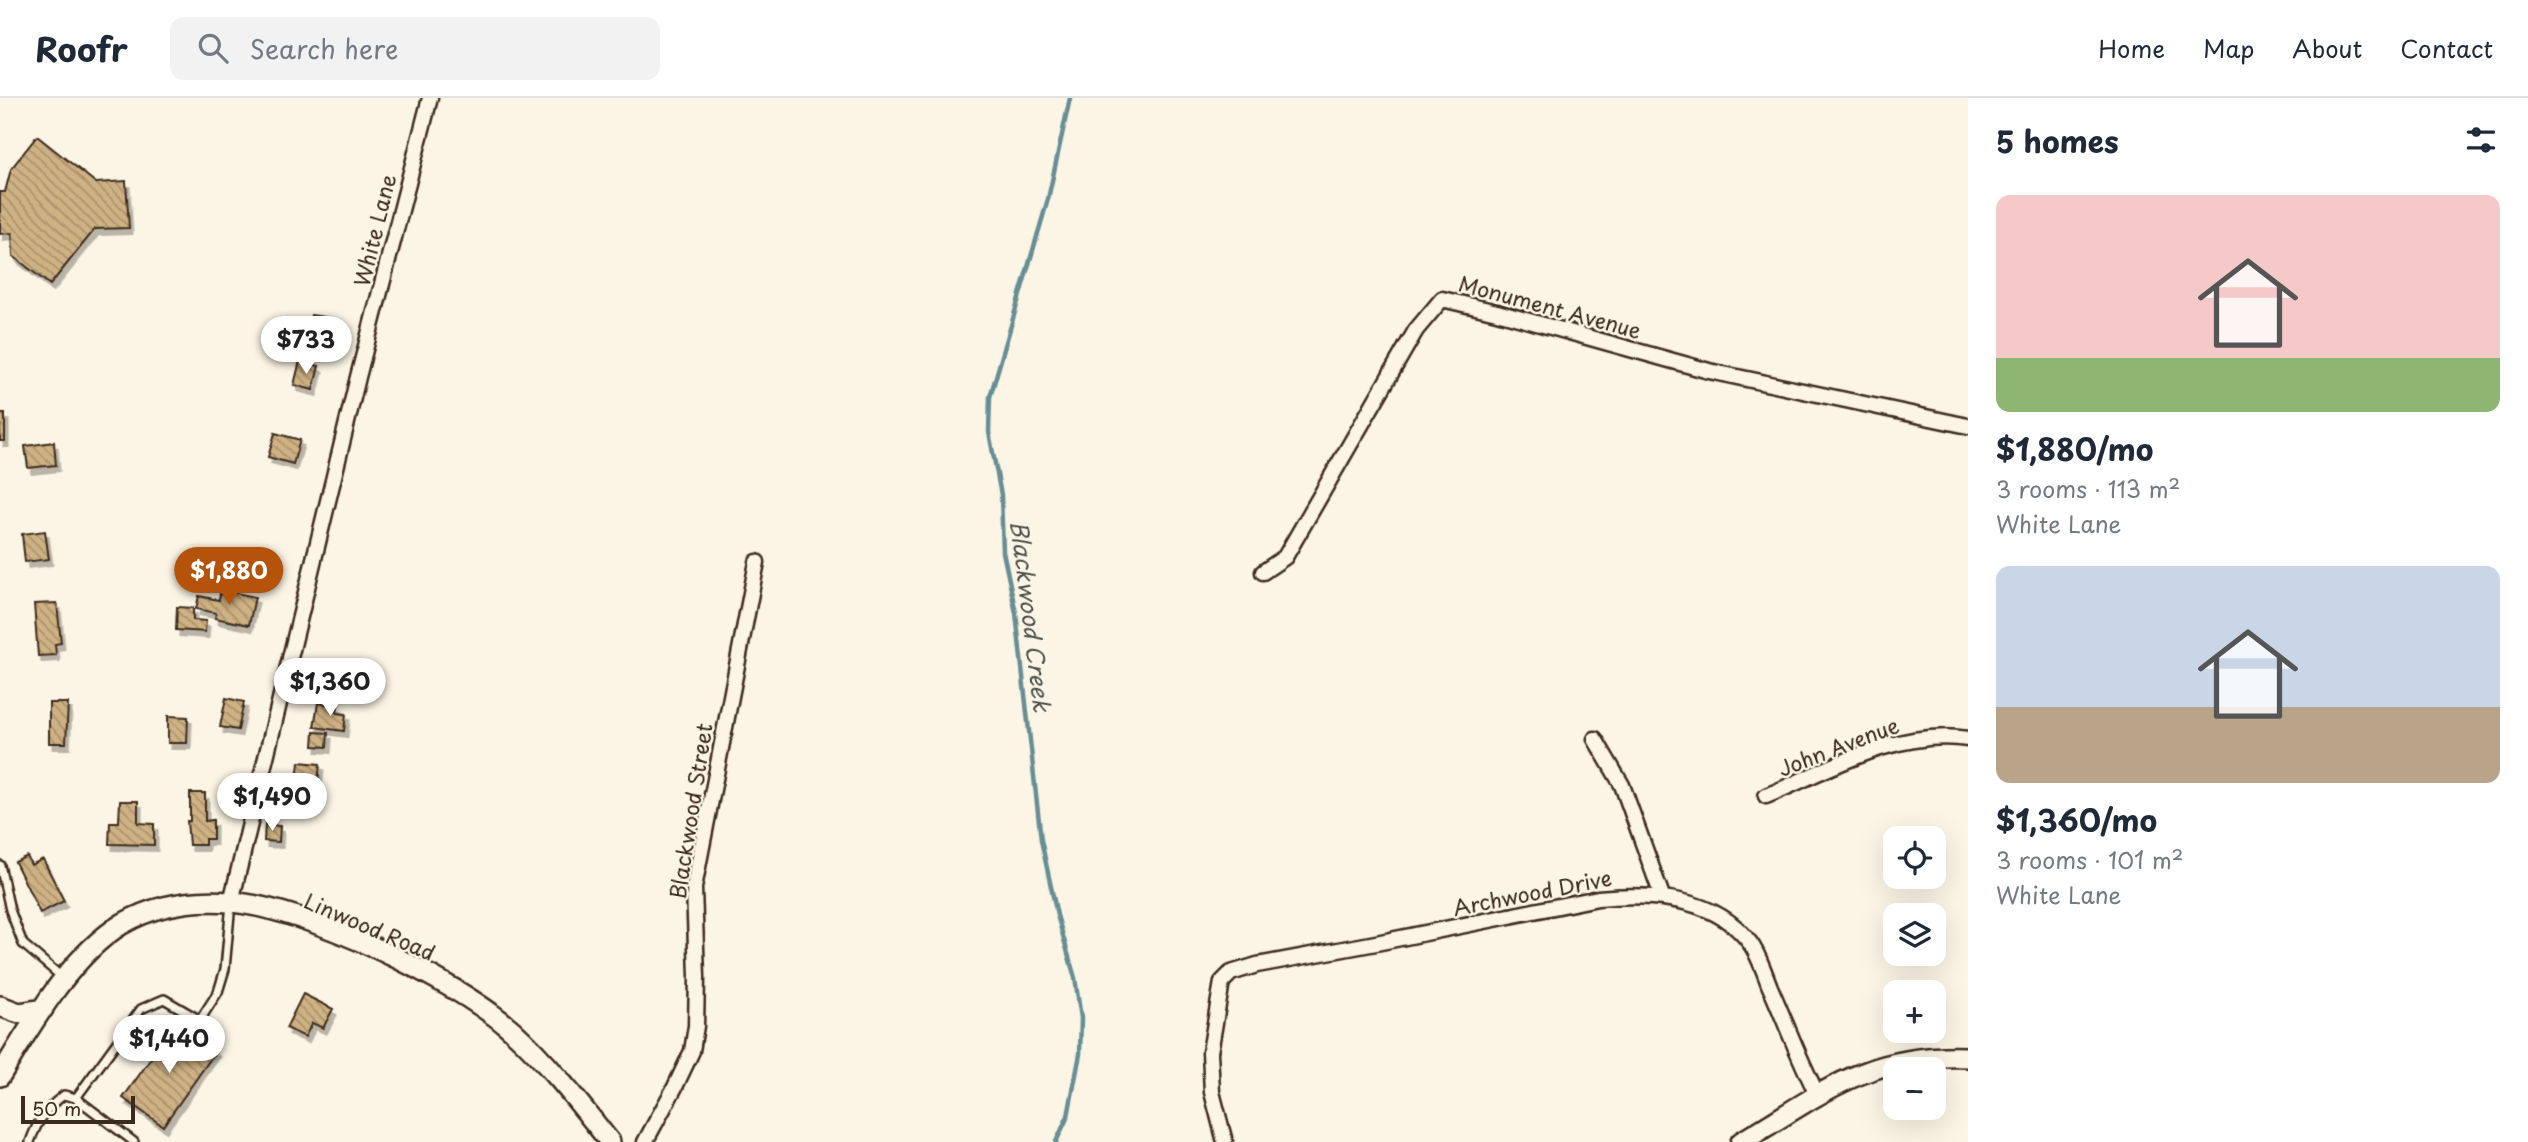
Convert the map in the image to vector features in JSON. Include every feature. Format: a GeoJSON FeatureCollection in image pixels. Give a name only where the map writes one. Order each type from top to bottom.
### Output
{"type":"FeatureCollection","features":[{"type":"Feature","properties":{"kind":"main road","name":"Linwood Road"},"geometry":{"type":"LineString","coordinates":[[0,1076],[43,1009],[86,953],[105,935],[136,917],[161,907],[192,902],[231,902],[270,909],[346,936],[456,989],[510,1028],[547,1064],[610,1142]]}},
{"type":"Feature","properties":{"kind":"main road"},"geometry":{"type":"LineString","coordinates":[[0,1006],[19,1013],[43,1009]]}},
{"type":"Feature","properties":{"kind":"main road"},"geometry":{"type":"LineString","coordinates":[[1741,1142],[1817,1094],[1861,1072],[1900,1060],[1934,1056],[1968,1057]]}},
{"type":"Feature","properties":{"kind":"street","name":"White Lane"},"geometry":{"type":"LineString","coordinates":[[231,902],[358,377],[430,98]]}},
{"type":"Feature","properties":{"kind":"street","name":"Monument Avenue"},"geometry":{"type":"LineString","coordinates":[[1263,572],[1285,557],[1416,330],[1442,299],[1709,371],[1968,426]]}},
{"type":"Feature","properties":{"kind":"street","name":"Blackwood Street"},"geometry":{"type":"LineString","coordinates":[[645,1142],[692,1051],[696,1026],[697,977],[694,888],[757,562]]}},
{"type":"Feature","properties":{"kind":"street","name":"John Avenue"},"geometry":{"type":"LineString","coordinates":[[1766,796],[1899,743],[1935,738],[1968,740]]}},
{"type":"Feature","properties":{"kind":"street"},"geometry":{"type":"LineString","coordinates":[[1595,739],[1622,785],[1662,896]]}},
{"type":"Feature","properties":{"kind":"street","name":"Archwood Drive"},"geometry":{"type":"LineString","coordinates":[[1224,1142],[1212,1092],[1210,1052],[1222,982],[1231,973],[1257,965],[1598,898],[1627,895],[1662,896],[1701,908],[1736,928],[1751,944],[1777,1001],[1799,1060],[1817,1094]]}},
{"type":"Feature","properties":{"kind":"lane"},"geometry":{"type":"LineString","coordinates":[[0,865],[10,911],[23,944],[65,980]]}},
{"type":"Feature","properties":{"kind":"lane"},"geometry":{"type":"LineString","coordinates":[[76,1098],[141,1009],[164,999],[200,1020],[218,992],[225,969],[231,902]]}},
{"type":"Feature","properties":{"kind":"lane"},"geometry":{"type":"LineString","coordinates":[[30,1142],[48,1107],[64,1095],[76,1098],[134,1142]]}},
{"type":"Feature","properties":{"kind":"building"},"geometry":{"type":"Polygon","coordinates":[[[37,136],[96,183],[126,181],[129,228],[95,229],[50,285],[13,256],[12,233],[0,234],[0,192],[5,192],[11,169],[37,136]]]}},
{"type":"Feature","properties":{"kind":"building"},"geometry":{"type":"Polygon","coordinates":[[[311,315],[331,318],[326,350],[306,348],[311,315]]]}},
{"type":"Feature","properties":{"kind":"building"},"geometry":{"type":"Polygon","coordinates":[[[300,361],[319,366],[313,390],[294,385],[300,361]]]}},
{"type":"Feature","properties":{"kind":"building"},"geometry":{"type":"Polygon","coordinates":[[[0,414],[5,414],[5,441],[0,441],[0,414]]]}},
{"type":"Feature","properties":{"kind":"building"},"geometry":{"type":"Polygon","coordinates":[[[275,433],[300,440],[293,464],[268,457],[275,433]]]}},
{"type":"Feature","properties":{"kind":"building"},"geometry":{"type":"Polygon","coordinates":[[[54,442],[56,465],[28,468],[25,446],[54,442]]]}},
{"type":"Feature","properties":{"kind":"building"},"geometry":{"type":"Polygon","coordinates":[[[45,531],[49,559],[25,562],[22,534],[45,531]]]}},
{"type":"Feature","properties":{"kind":"building"},"geometry":{"type":"Polygon","coordinates":[[[231,592],[255,597],[249,625],[215,618],[216,613],[196,609],[199,596],[219,600],[220,594],[230,595],[231,592]]]}},
{"type":"Feature","properties":{"kind":"building"},"geometry":{"type":"Polygon","coordinates":[[[57,603],[61,643],[55,644],[56,655],[38,656],[34,604],[57,603]]]}},
{"type":"Feature","properties":{"kind":"building"},"geometry":{"type":"Polygon","coordinates":[[[177,607],[193,608],[193,620],[206,621],[205,632],[176,630],[177,607]]]}},
{"type":"Feature","properties":{"kind":"building"},"geometry":{"type":"Polygon","coordinates":[[[226,698],[244,702],[238,730],[220,727],[226,698]]]}},
{"type":"Feature","properties":{"kind":"building"},"geometry":{"type":"Polygon","coordinates":[[[49,703],[68,703],[66,743],[49,743],[49,703]]]}},
{"type":"Feature","properties":{"kind":"building"},"geometry":{"type":"Polygon","coordinates":[[[318,703],[338,706],[337,713],[346,714],[344,731],[314,727],[318,703]]]}},
{"type":"Feature","properties":{"kind":"building"},"geometry":{"type":"Polygon","coordinates":[[[168,716],[188,717],[187,743],[168,743],[168,716]]]}},
{"type":"Feature","properties":{"kind":"building"},"geometry":{"type":"Polygon","coordinates":[[[314,732],[328,733],[327,747],[313,746],[314,732]]]}},
{"type":"Feature","properties":{"kind":"building"},"geometry":{"type":"Polygon","coordinates":[[[299,762],[320,764],[318,783],[297,781],[299,762]]]}},
{"type":"Feature","properties":{"kind":"building"},"geometry":{"type":"Polygon","coordinates":[[[190,793],[205,793],[205,821],[213,820],[213,839],[205,839],[205,845],[189,845],[187,821],[190,821],[190,793]]]}},
{"type":"Feature","properties":{"kind":"building"},"geometry":{"type":"Polygon","coordinates":[[[120,801],[138,801],[138,823],[154,824],[154,845],[109,844],[110,822],[119,822],[120,801]]]}},
{"type":"Feature","properties":{"kind":"building"},"geometry":{"type":"Polygon","coordinates":[[[265,824],[280,826],[279,842],[264,841],[265,824]]]}},
{"type":"Feature","properties":{"kind":"building"},"geometry":{"type":"Polygon","coordinates":[[[27,856],[31,865],[43,859],[64,901],[40,913],[15,862],[27,856]]]}},
{"type":"Feature","properties":{"kind":"building"},"geometry":{"type":"Polygon","coordinates":[[[303,994],[333,1009],[323,1028],[312,1023],[305,1037],[286,1028],[303,994]]]}},
{"type":"Feature","properties":{"kind":"building"},"geometry":{"type":"Polygon","coordinates":[[[175,1024],[216,1051],[163,1126],[123,1098],[175,1024]]]}},
{"type":"Feature","properties":{"kind":"waterway","name":"Blackwood Creek"},"geometry":{"type":"LineString","coordinates":[[1056,1142],[1068,1116],[1080,1054],[1081,1018],[1075,978],[1057,915],[1041,840],[1016,613],[1003,552],[1001,495],[989,432],[990,397],[1048,199],[1070,98]]}}]}
